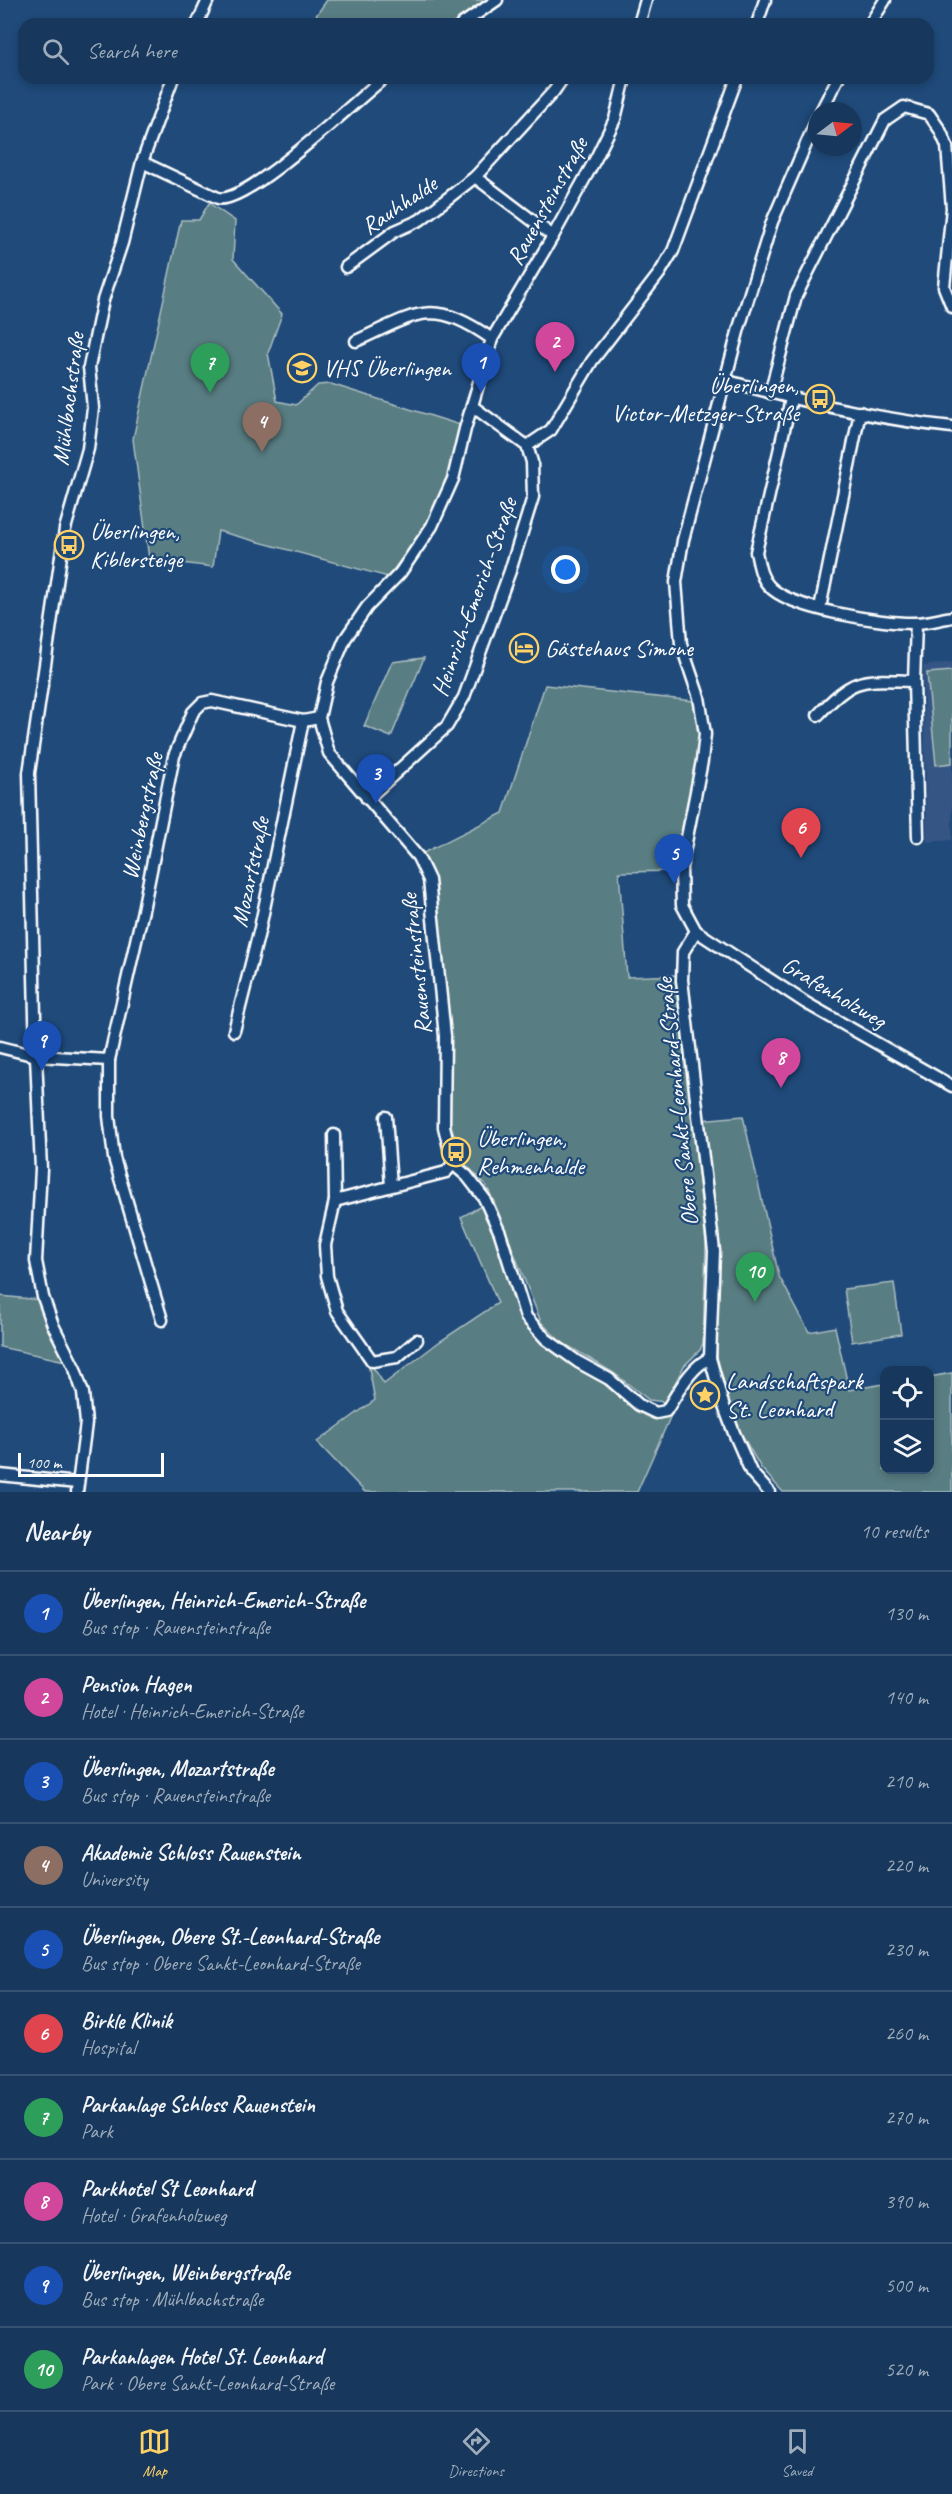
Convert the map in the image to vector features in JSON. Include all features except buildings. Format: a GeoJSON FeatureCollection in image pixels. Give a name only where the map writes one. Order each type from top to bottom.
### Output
{"type":"FeatureCollection","features":[{"type":"Feature","properties":{"kind":"street"},"geometry":{"type":"LineString","coordinates":[[199,18],[208,0]]}},
{"type":"Feature","properties":{"kind":"street"},"geometry":{"type":"LineString","coordinates":[[471,18],[497,0]]}},
{"type":"Feature","properties":{"kind":"street"},"geometry":{"type":"LineString","coordinates":[[640,18],[645,0]]}},
{"type":"Feature","properties":{"kind":"street"},"geometry":{"type":"LineString","coordinates":[[759,18],[765,0]]}},
{"type":"Feature","properties":{"kind":"street"},"geometry":{"type":"LineString","coordinates":[[874,18],[885,0]]}},
{"type":"Feature","properties":{"kind":"street","name":"Mühlbachstraße"},"geometry":{"type":"LineString","coordinates":[[77,1488],[86,1423],[83,1392],[75,1369],[53,1325],[43,1297],[36,1261],[41,1169],[29,773],[65,529],[88,448],[93,408],[89,367],[103,300],[122,243],[142,162],[171,84]]}},
{"type":"Feature","properties":{"kind":"street"},"geometry":{"type":"LineString","coordinates":[[142,162],[218,198],[229,199],[273,171],[377,84]]}},
{"type":"Feature","properties":{"kind":"street","name":"Rauhhalde"},"geometry":{"type":"LineString","coordinates":[[346,267],[394,231],[420,220],[475,177],[559,84]]}},
{"type":"Feature","properties":{"kind":"street","name":"Rauensteinstraße"},"geometry":{"type":"LineString","coordinates":[[453,1164],[444,1127],[445,1036],[429,880],[418,857],[329,753],[319,718],[327,682],[345,639],[367,607],[400,573],[432,526],[453,479],[492,339],[553,236],[615,119],[624,84]]}},
{"type":"Feature","properties":{"kind":"street"},"geometry":{"type":"LineString","coordinates":[[472,406],[527,446],[551,430],[592,362],[659,274],[673,251],[735,84]]}},
{"type":"Feature","properties":{"kind":"street"},"geometry":{"type":"LineString","coordinates":[[826,102],[835,84]]}},
{"type":"Feature","properties":{"kind":"street"},"geometry":{"type":"LineString","coordinates":[[770,393],[796,296],[885,120],[904,108],[929,114],[947,146],[952,208],[944,287],[952,308]]}},
{"type":"Feature","properties":{"kind":"street"},"geometry":{"type":"LineString","coordinates":[[696,931],[682,905],[681,868],[705,734],[699,697],[681,644],[676,582],[683,540],[724,380],[772,222],[808,140]]}},
{"type":"Feature","properties":{"kind":"street"},"geometry":{"type":"LineString","coordinates":[[475,177],[553,236]]}},
{"type":"Feature","properties":{"kind":"street"},"geometry":{"type":"LineString","coordinates":[[356,341],[413,314],[438,312],[467,321],[492,339]]}},
{"type":"Feature","properties":{"kind":"street"},"geometry":{"type":"LineString","coordinates":[[724,380],[791,399],[952,427]]}},
{"type":"Feature","properties":{"kind":"street"},"geometry":{"type":"LineString","coordinates":[[791,399],[756,552],[761,574],[769,587],[789,598],[866,620],[916,623],[952,617]]}},
{"type":"Feature","properties":{"kind":"street"},"geometry":{"type":"LineString","coordinates":[[820,608],[860,412]]}},
{"type":"Feature","properties":{"kind":"street","name":"Heinrich-Emerich-Straße"},"geometry":{"type":"LineString","coordinates":[[367,799],[447,726],[464,697],[510,571],[533,496],[532,462],[527,446]]}},
{"type":"Feature","properties":{"kind":"street"},"geometry":{"type":"LineString","coordinates":[[916,623],[914,681],[918,837]]}},
{"type":"Feature","properties":{"kind":"street"},"geometry":{"type":"LineString","coordinates":[[818,715],[844,690],[860,681],[914,681]]}},
{"type":"Feature","properties":{"kind":"street","name":"Weinbergstraße"},"geometry":{"type":"LineString","coordinates":[[162,1320],[114,1158],[109,1116],[109,1060],[143,910],[174,756],[193,712],[202,703],[213,702],[303,721],[319,718]]}},
{"type":"Feature","properties":{"kind":"street","name":"Mozartstraße"},"geometry":{"type":"LineString","coordinates":[[234,1031],[260,928],[303,721]]}},
{"type":"Feature","properties":{"kind":"street","name":"Grafenholzweg"},"geometry":{"type":"LineString","coordinates":[[696,931],[806,1003],[952,1086]]}},
{"type":"Feature","properties":{"kind":"street","name":"Obere Sankt-Leonhard-Straße"},"geometry":{"type":"LineString","coordinates":[[696,931],[683,952],[682,980],[714,1251],[710,1358],[722,1401],[751,1472],[769,1492]]}},
{"type":"Feature","properties":{"kind":"street"},"geometry":{"type":"LineString","coordinates":[[0,1047],[36,1056],[109,1060]]}},
{"type":"Feature","properties":{"kind":"street"},"geometry":{"type":"LineString","coordinates":[[386,1117],[391,1186]]}},
{"type":"Feature","properties":{"kind":"street"},"geometry":{"type":"LineString","coordinates":[[334,1134],[335,1201],[325,1245],[327,1276],[336,1311],[372,1361],[397,1357],[417,1340]]}},
{"type":"Feature","properties":{"kind":"street"},"geometry":{"type":"LineString","coordinates":[[335,1201],[446,1172],[453,1164],[467,1176],[484,1198],[500,1233],[526,1317],[546,1340],[578,1362],[609,1379],[639,1405],[656,1413],[666,1411],[692,1372],[701,1362],[710,1358]]}},
{"type":"Feature","properties":{"kind":"street"},"geometry":{"type":"LineString","coordinates":[[0,1475],[77,1488]]}},
{"type":"Feature","properties":{"kind":"shaded area"},"geometry":{"type":"Polygon","coordinates":[[[952,662],[952,840],[927,842],[923,666],[952,662]]]}},
{"type":"Feature","properties":{"kind":"green space"},"geometry":{"type":"Polygon","coordinates":[[[327,0],[485,0],[460,18],[314,18],[327,0]]]}},
{"type":"Feature","properties":{"kind":"green space"},"geometry":{"type":"Polygon","coordinates":[[[209,203],[235,221],[233,259],[282,314],[268,353],[277,401],[296,405],[318,385],[331,384],[460,425],[447,476],[427,525],[388,577],[218,531],[213,567],[149,559],[133,439],[181,220],[199,220],[209,203]]]}},
{"type":"Feature","properties":{"kind":"green space"},"geometry":{"type":"Polygon","coordinates":[[[424,658],[391,737],[364,726],[392,662],[424,658]]]}},
{"type":"Feature","properties":{"kind":"green space"},"geometry":{"type":"Polygon","coordinates":[[[952,671],[952,763],[936,765],[927,673],[952,671]]]}},
{"type":"Feature","properties":{"kind":"green space"},"geometry":{"type":"Polygon","coordinates":[[[545,685],[694,701],[700,736],[676,871],[619,872],[627,977],[676,975],[706,1244],[703,1343],[700,1350],[684,1366],[665,1402],[649,1400],[614,1373],[560,1341],[541,1322],[495,1204],[486,1185],[461,1160],[450,1121],[450,1057],[435,884],[423,853],[503,813],[545,685]]]}},
{"type":"Feature","properties":{"kind":"green space"},"geometry":{"type":"Polygon","coordinates":[[[743,1116],[779,1276],[809,1332],[835,1327],[849,1390],[880,1385],[880,1474],[934,1474],[934,1376],[952,1373],[952,1492],[783,1492],[761,1468],[735,1423],[717,1357],[718,1257],[700,1120],[743,1116]]]}},
{"type":"Feature","properties":{"kind":"green space"},"geometry":{"type":"Polygon","coordinates":[[[483,1205],[495,1229],[523,1324],[569,1362],[609,1383],[644,1413],[658,1419],[672,1413],[637,1492],[365,1492],[317,1442],[375,1400],[367,1358],[384,1384],[439,1342],[498,1303],[461,1217],[483,1205]]]}},
{"type":"Feature","properties":{"kind":"green space"},"geometry":{"type":"Polygon","coordinates":[[[894,1283],[901,1334],[852,1342],[844,1289],[894,1283]]]}},
{"type":"Feature","properties":{"kind":"green space"},"geometry":{"type":"Polygon","coordinates":[[[0,1296],[41,1300],[65,1361],[0,1347],[0,1296]]]}},
{"type":"Feature","properties":{"kind":"place","name":"VHS Überlingen"},"geometry":{"type":"Point","coordinates":[302,368]}},
{"type":"Feature","properties":{"kind":"place","name":"Pension Hagen"},"geometry":{"type":"Point","coordinates":[555,372]}},
{"type":"Feature","properties":{"kind":"place","name":"Parkanlage Schloss Rauenstein"},"geometry":{"type":"Point","coordinates":[210,393]}},
{"type":"Feature","properties":{"kind":"place","name":"Überlingen, Heinrich-Emerich-Straße"},"geometry":{"type":"Point","coordinates":[481,393]}},
{"type":"Feature","properties":{"kind":"place","name":"Überlingen, Victor-Metzger-Straße"},"geometry":{"type":"Point","coordinates":[820,399]}},
{"type":"Feature","properties":{"kind":"place","name":"Akademie Schloss Rauenstein"},"geometry":{"type":"Point","coordinates":[262,452]}},
{"type":"Feature","properties":{"kind":"place","name":"Überlingen, Kiblersteige"},"geometry":{"type":"Point","coordinates":[69,545]}},
{"type":"Feature","properties":{"kind":"place","name":"Gästehaus Simone"},"geometry":{"type":"Point","coordinates":[524,648]}},
{"type":"Feature","properties":{"kind":"place","name":"Überlingen, Mozartstraße"},"geometry":{"type":"Point","coordinates":[376,804]}},
{"type":"Feature","properties":{"kind":"place","name":"Birkle Klinik"},"geometry":{"type":"Point","coordinates":[801,858]}},
{"type":"Feature","properties":{"kind":"place","name":"Überlingen, Obere St.-Leonhard-Straße"},"geometry":{"type":"Point","coordinates":[674,884]}},
{"type":"Feature","properties":{"kind":"place","name":"Überlingen, Weinbergstraße"},"geometry":{"type":"Point","coordinates":[42,1071]}},
{"type":"Feature","properties":{"kind":"place","name":"Parkhotel St Leonhard"},"geometry":{"type":"Point","coordinates":[781,1088]}},
{"type":"Feature","properties":{"kind":"place","name":"Überlingen, Rehmenhalde"},"geometry":{"type":"Point","coordinates":[456,1152]}},
{"type":"Feature","properties":{"kind":"place","name":"Parkanlagen Hotel St. Leonhard"},"geometry":{"type":"Point","coordinates":[755,1302]}},
{"type":"Feature","properties":{"kind":"place","name":"Landschaftspark St. Leonhard"},"geometry":{"type":"Point","coordinates":[705,1395]}}]}
